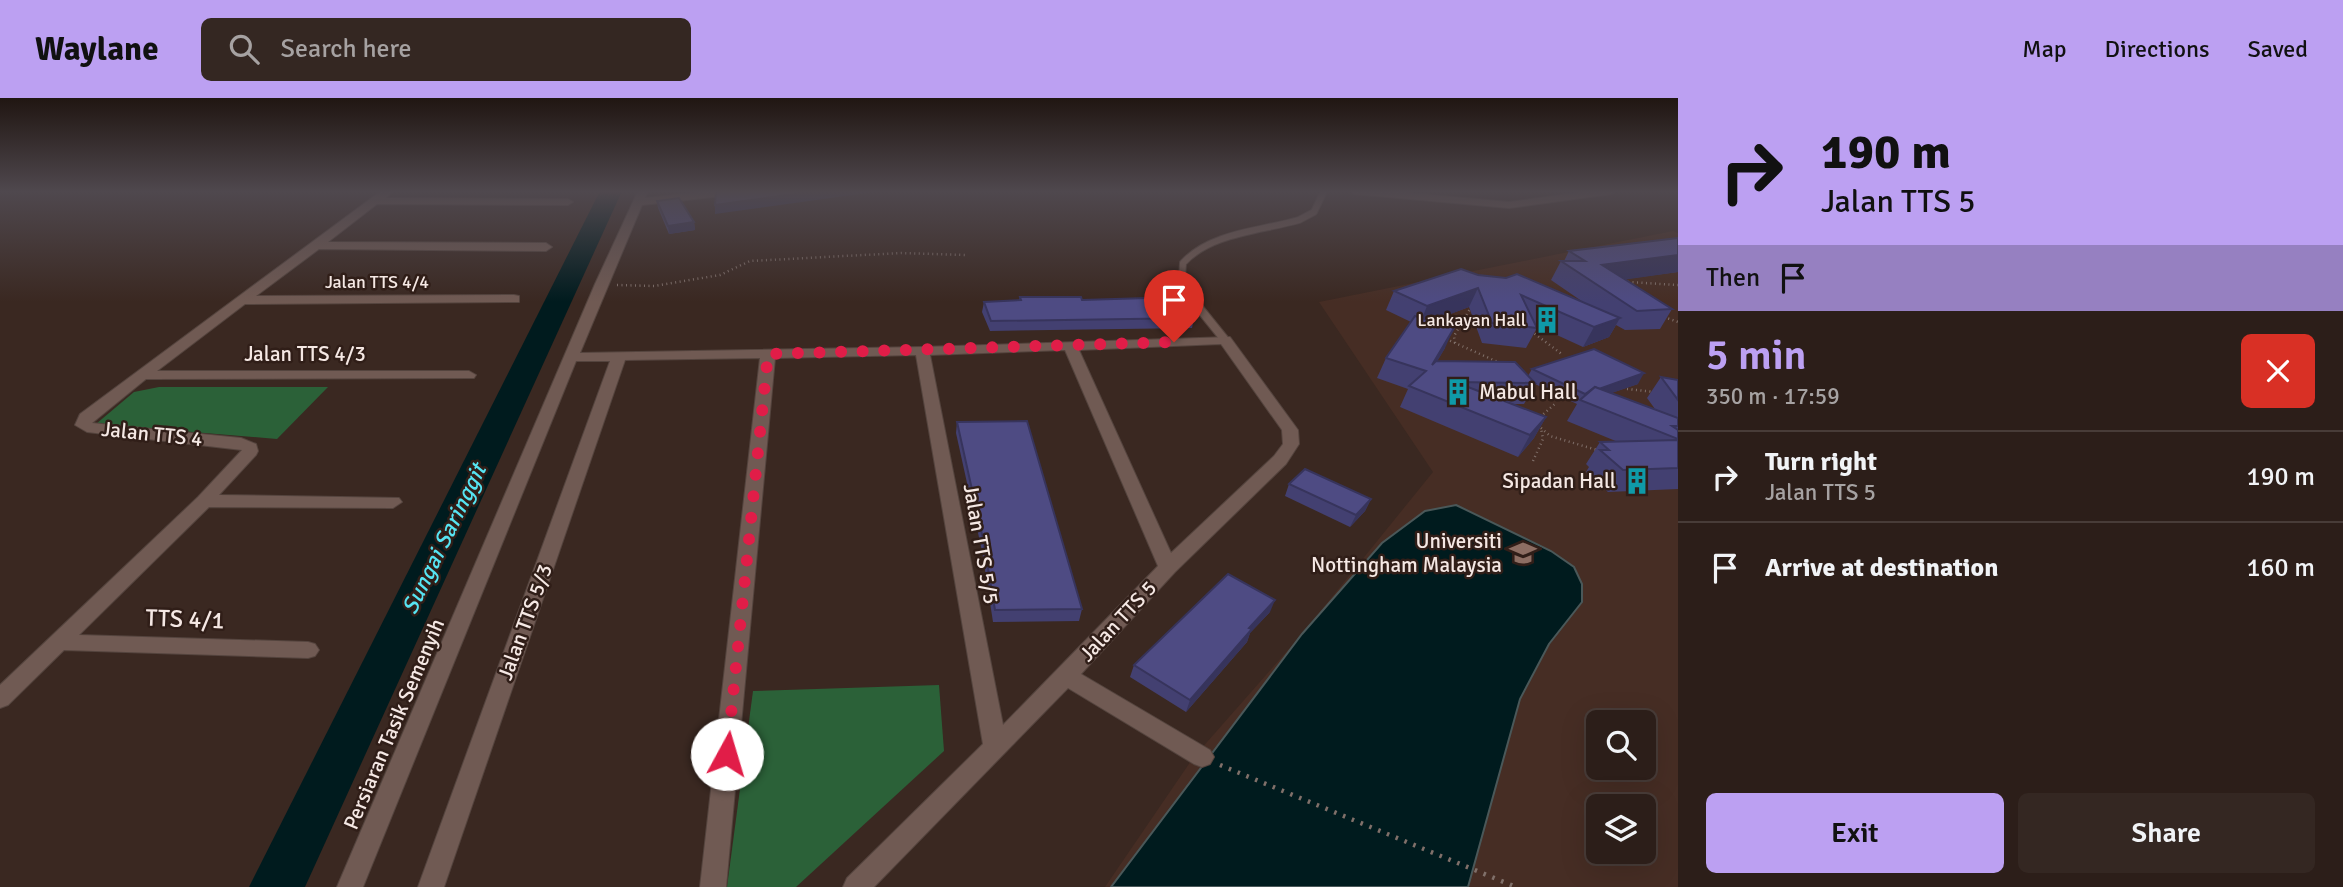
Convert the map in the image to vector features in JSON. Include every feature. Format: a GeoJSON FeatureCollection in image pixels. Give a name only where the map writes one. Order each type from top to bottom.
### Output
{"type":"FeatureCollection","features":[{"type":"Feature","properties":{"kind":"street","name":"Jalan TTS 4"},"geometry":{"type":"LineString","coordinates":[[0,699],[204,501],[250,451],[246,444],[83,425],[86,417],[341,228]]}},
{"type":"Feature","properties":{"kind":"street","name":"Persiaran Tasik Semenyih"},"geometry":{"type":"LineString","coordinates":[[350,887],[627,228]]}},
{"type":"Feature","properties":{"kind":"street"},"geometry":{"type":"LineString","coordinates":[[318,245],[546,247]]}},
{"type":"Feature","properties":{"kind":"street","name":"Jalan TTS 4/4"},"geometry":{"type":"LineString","coordinates":[[241,300],[514,299]]}},
{"type":"Feature","properties":{"kind":"street"},"geometry":{"type":"LineString","coordinates":[[571,358],[1071,347],[1225,340]]}},
{"type":"Feature","properties":{"kind":"street","name":"Jalan TTS 5"},"geometry":{"type":"LineString","coordinates":[[856,887],[995,745],[1066,677],[1168,567],[1280,460],[1291,444],[1292,438],[1286,424],[1225,340]]}},
{"type":"Feature","properties":{"kind":"street"},"geometry":{"type":"LineString","coordinates":[[1071,347],[1168,567]]}},
{"type":"Feature","properties":{"kind":"street","name":"Jalan TTS 5/5"},"geometry":{"type":"LineString","coordinates":[[922,351],[995,745]]}},
{"type":"Feature","properties":{"kind":"street"},"geometry":{"type":"LineString","coordinates":[[713,887],[768,354]]}},
{"type":"Feature","properties":{"kind":"street","name":"Jalan TTS 5/3"},"geometry":{"type":"LineString","coordinates":[[431,887],[619,357]]}},
{"type":"Feature","properties":{"kind":"street","name":"Jalan TTS 4/3"},"geometry":{"type":"LineString","coordinates":[[141,375],[469,375]]}},
{"type":"Feature","properties":{"kind":"street"},"geometry":{"type":"LineString","coordinates":[[204,501],[393,502]]}},
{"type":"Feature","properties":{"kind":"street","name":"TTS 4/1"},"geometry":{"type":"LineString","coordinates":[[61,642],[308,650]]}},
{"type":"Feature","properties":{"kind":"street"},"geometry":{"type":"LineString","coordinates":[[1066,677],[1202,757]]}},
{"type":"Feature","properties":{"kind":"lane","name":"Jalan TTS 5"},"geometry":{"type":"LineString","coordinates":[[1225,340],[1191,295],[1182,277],[1181,266],[1185,258],[1198,247],[1274,228]]}},
{"type":"Feature","properties":{"kind":"path"},"geometry":{"type":"LineString","coordinates":[[601,284],[654,286],[720,275],[750,261],[901,253],[965,255]]}},
{"type":"Feature","properties":{"kind":"path"},"geometry":{"type":"LineString","coordinates":[[1626,282],[1678,285]]}},
{"type":"Feature","properties":{"kind":"path"},"geometry":{"type":"LineString","coordinates":[[1455,343],[1454,336],[1470,309]]}},
{"type":"Feature","properties":{"kind":"path"},"geometry":{"type":"LineString","coordinates":[[1654,313],[1678,323]]}},
{"type":"Feature","properties":{"kind":"path"},"geometry":{"type":"LineString","coordinates":[[1522,323],[1563,355]]}},
{"type":"Feature","properties":{"kind":"path"},"geometry":{"type":"LineString","coordinates":[[1445,339],[1498,362]]}},
{"type":"Feature","properties":{"kind":"path"},"geometry":{"type":"LineString","coordinates":[[1627,389],[1665,393]]}},
{"type":"Feature","properties":{"kind":"path"},"geometry":{"type":"LineString","coordinates":[[1533,461],[1543,439],[1539,418],[1556,403]]}},
{"type":"Feature","properties":{"kind":"path"},"geometry":{"type":"LineString","coordinates":[[1541,428],[1550,436],[1607,452]]}},
{"type":"Feature","properties":{"kind":"path"},"geometry":{"type":"LineString","coordinates":[[1202,757],[1516,887]]}},
{"type":"Feature","properties":{"kind":"shaded area","name":"Universiti Nottingham Malaysia"},"geometry":{"type":"Polygon","coordinates":[[[1673,231],[1678,233],[1678,887],[1105,887],[1193,758],[1302,634],[1433,472],[1319,302],[1673,231]]]}},
{"type":"Feature","properties":{"kind":"green space"},"geometry":{"type":"Polygon","coordinates":[[[159,387],[328,387],[277,439],[96,424],[134,392],[159,387]]]}},
{"type":"Feature","properties":{"kind":"green space"},"geometry":{"type":"Polygon","coordinates":[[[939,685],[944,751],[796,887],[727,887],[753,691],[939,685]]]}},
{"type":"Feature","properties":{"kind":"water"},"geometry":{"type":"Polygon","coordinates":[[[1456,505],[1551,551],[1574,567],[1582,584],[1582,602],[1549,644],[1520,699],[1468,887],[1111,887],[1302,634],[1382,543],[1425,511],[1456,505]]]}},
{"type":"Feature","properties":{"kind":"building"},"geometry":{"type":"Polygon","coordinates":[[[1678,238],[1678,255],[1602,265],[1672,309],[1637,311],[1561,261],[1585,261],[1569,251],[1678,238]]]}},
{"type":"Feature","properties":{"kind":"building"},"geometry":{"type":"Polygon","coordinates":[[[1461,269],[1478,275],[1506,278],[1517,274],[1620,318],[1594,327],[1521,295],[1537,328],[1492,323],[1478,288],[1427,306],[1394,291],[1461,269]]]}},
{"type":"Feature","properties":{"kind":"building"},"geometry":{"type":"Polygon","coordinates":[[[1020,297],[1081,297],[1082,300],[1180,297],[1194,318],[991,321],[984,302],[1021,300],[1020,297]]]}},
{"type":"Feature","properties":{"kind":"building"},"geometry":{"type":"Polygon","coordinates":[[[1415,316],[1454,328],[1432,365],[1436,361],[1515,362],[1535,383],[1455,382],[1546,417],[1530,435],[1409,386],[1426,371],[1386,358],[1415,316]]]}},
{"type":"Feature","properties":{"kind":"building"},"geometry":{"type":"Polygon","coordinates":[[[1594,349],[1644,373],[1599,389],[1595,387],[1585,394],[1532,369],[1594,349]]]}},
{"type":"Feature","properties":{"kind":"building"},"geometry":{"type":"Polygon","coordinates":[[[1661,377],[1678,380],[1678,400],[1661,377]]]}},
{"type":"Feature","properties":{"kind":"building"},"geometry":{"type":"Polygon","coordinates":[[[1595,387],[1678,418],[1678,426],[1672,426],[1678,430],[1678,439],[1580,400],[1595,387]]]}},
{"type":"Feature","properties":{"kind":"building"},"geometry":{"type":"Polygon","coordinates":[[[1027,421],[1082,609],[995,610],[983,539],[957,422],[1027,421]]]}},
{"type":"Feature","properties":{"kind":"building"},"geometry":{"type":"Polygon","coordinates":[[[1678,440],[1678,468],[1623,470],[1600,450],[1609,450],[1600,442],[1678,440]]]}},
{"type":"Feature","properties":{"kind":"building"},"geometry":{"type":"Polygon","coordinates":[[[1305,469],[1371,499],[1356,515],[1289,484],[1305,469]]]}},
{"type":"Feature","properties":{"kind":"building"},"geometry":{"type":"Polygon","coordinates":[[[1228,574],[1275,600],[1190,700],[1134,665],[1228,574]]]}},
{"type":"Feature","properties":{"kind":"waterway","name":"Sungai Saringgit"},"geometry":{"type":"LineString","coordinates":[[277,887],[593,228]]}},
{"type":"Feature","properties":{"kind":"place","name":"Lankayan Hall"},"geometry":{"type":"Point","coordinates":[1547,320]}},
{"type":"Feature","properties":{"kind":"place","name":"Mabul Hall"},"geometry":{"type":"Point","coordinates":[1458,392]}},
{"type":"Feature","properties":{"kind":"place","name":"Sipadan Hall"},"geometry":{"type":"Point","coordinates":[1637,481]}},
{"type":"Feature","properties":{"kind":"place","name":"Universiti Nottingham Malaysia"},"geometry":{"type":"Point","coordinates":[1523,553]}},
{"type":"Feature","properties":{"kind":"route"},"geometry":{"type":"LineString","coordinates":[[727,754],[768,354],[1174,342]]}}]}
